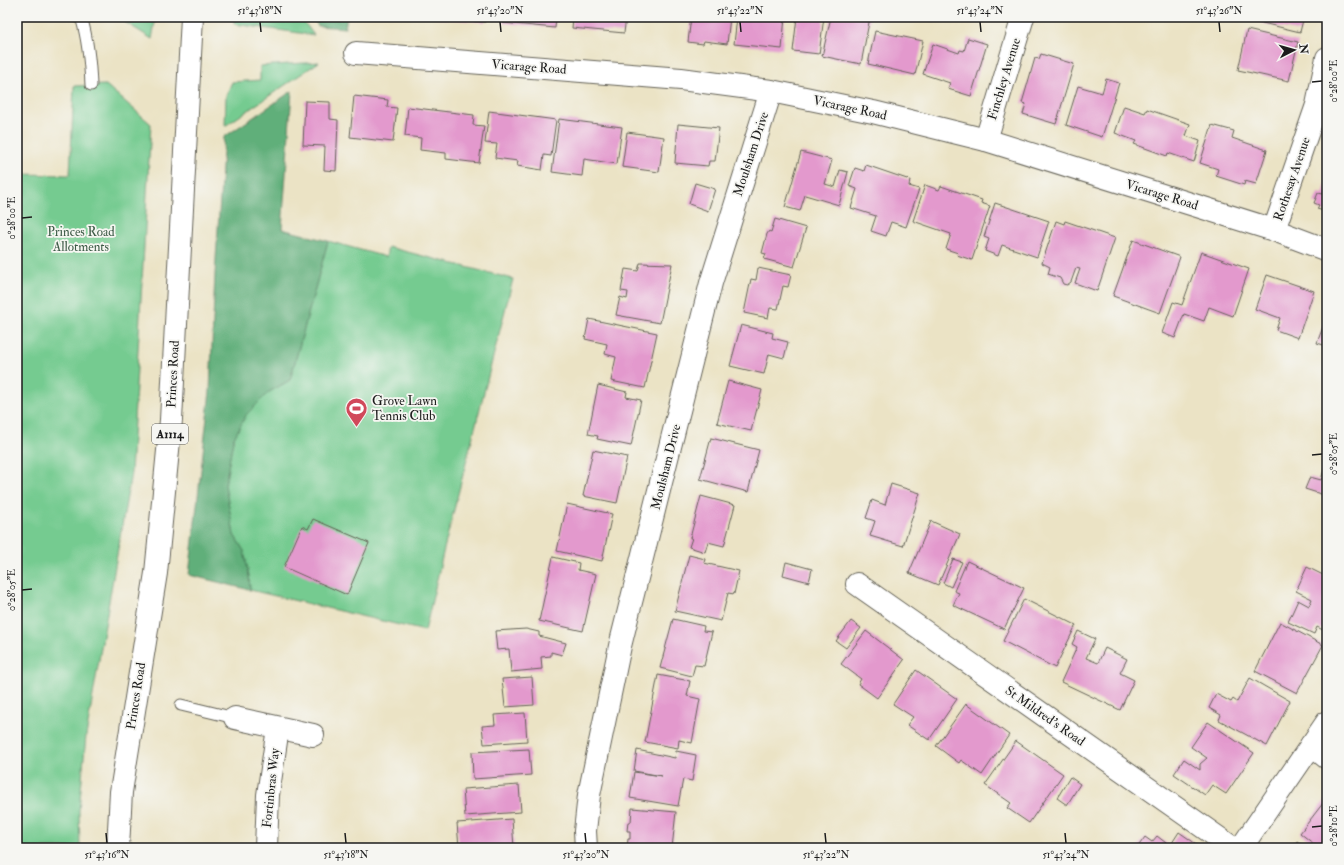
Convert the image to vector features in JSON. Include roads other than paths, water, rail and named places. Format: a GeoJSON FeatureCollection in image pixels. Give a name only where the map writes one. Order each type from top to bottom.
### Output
{"type":"FeatureCollection","features":[{"type":"Feature","properties":{"kind":"street","name":"Princes Road"},"geometry":{"type":"LineString","coordinates":[[118,848],[121,792],[156,573],[171,420],[192,17]]}},
{"type":"Feature","properties":{"kind":"street","name":"Finchley Avenue"},"geometry":{"type":"LineString","coordinates":[[986,140],[1023,17]]}},
{"type":"Feature","properties":{"kind":"street","name":"Vicarage Road"},"geometry":{"type":"LineString","coordinates":[[356,54],[681,79],[771,91],[873,112],[986,140],[1274,230],[1327,250]]}},
{"type":"Feature","properties":{"kind":"street","name":"Rothesay Avenue"},"geometry":{"type":"LineString","coordinates":[[1274,230],[1317,105],[1327,58]]}},
{"type":"Feature","properties":{"kind":"street","name":"Moulsham Drive"},"geometry":{"type":"LineString","coordinates":[[586,848],[585,831],[589,795],[620,646],[711,283],[771,91]]}},
{"type":"Feature","properties":{"kind":"street","name":"St Mildred's Road"},"geometry":{"type":"LineString","coordinates":[[857,584],[1233,848]]}},
{"type":"Feature","properties":{"kind":"street"},"geometry":{"type":"LineString","coordinates":[[235,718],[313,735]]}},
{"type":"Feature","properties":{"kind":"street"},"geometry":{"type":"LineString","coordinates":[[1241,848],[1319,752],[1327,722]]}},
{"type":"Feature","properties":{"kind":"street","name":"Fortinbras Way"},"geometry":{"type":"LineString","coordinates":[[266,848],[268,795],[278,728]]}},
{"type":"Feature","properties":{"kind":"lane"},"geometry":{"type":"LineString","coordinates":[[78,17],[82,20],[89,49],[91,85]]}},
{"type":"Feature","properties":{"kind":"lane"},"geometry":{"type":"LineString","coordinates":[[181,705],[235,718]]}},
{"type":"Feature","properties":{"kind":"place","name":"Grove Lawn Tennis Club"},"geometry":{"type":"Point","coordinates":[357,428]}},
{"type":"Feature","properties":{"kind":"park label","name":"Princes Road Allotments"},"geometry":{"type":"Point","coordinates":[81,240]}}]}
